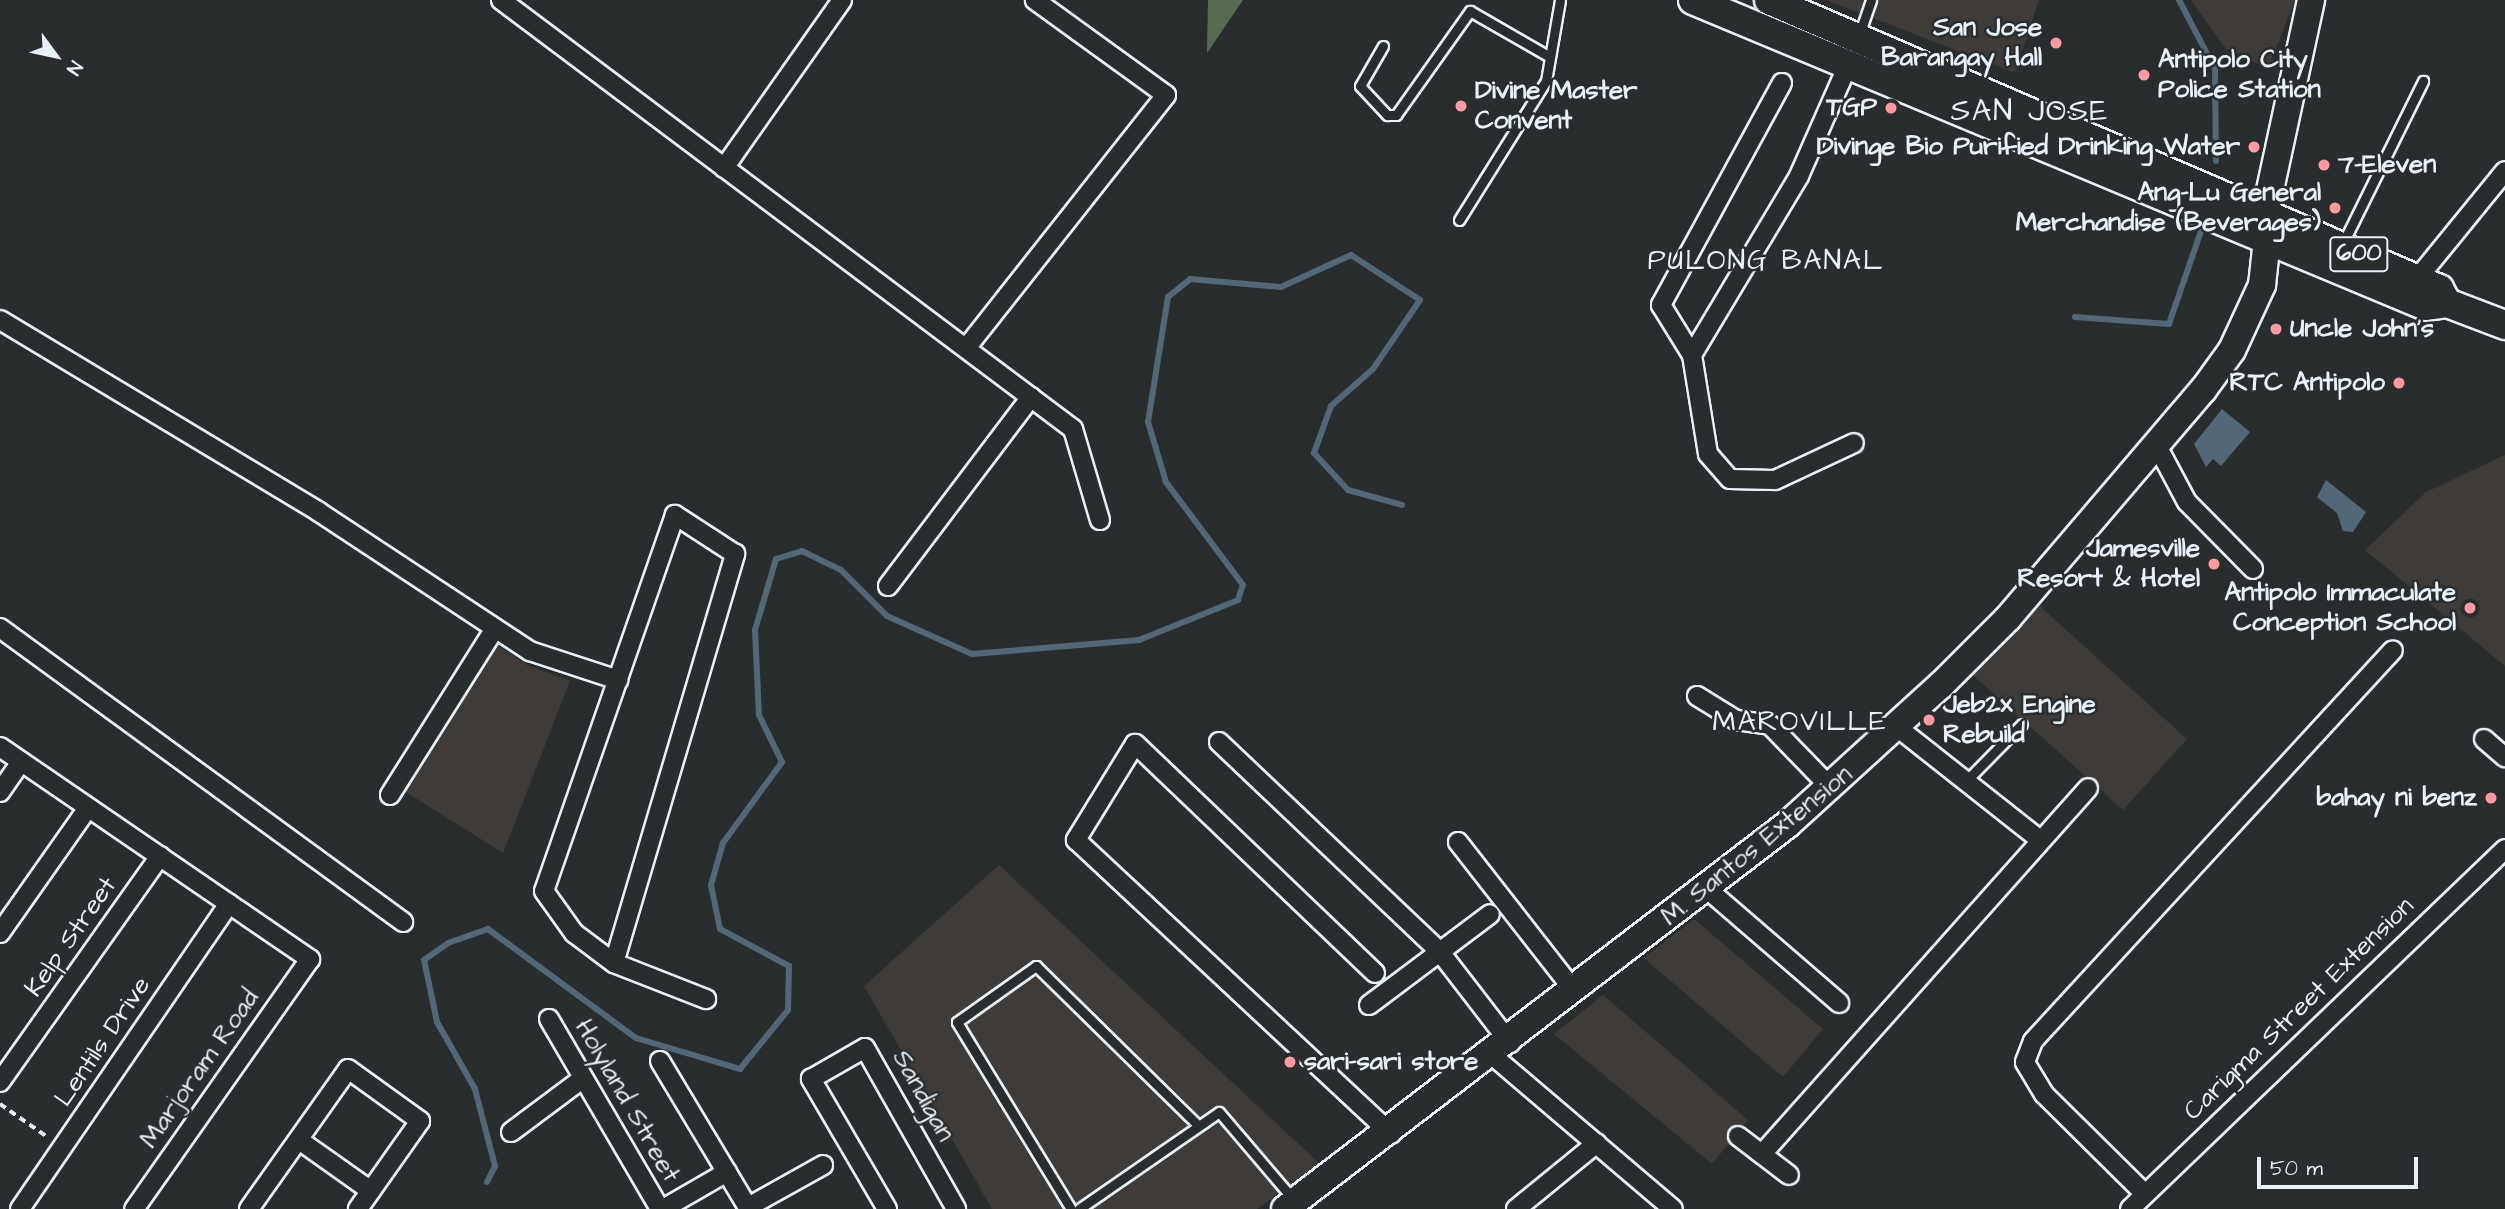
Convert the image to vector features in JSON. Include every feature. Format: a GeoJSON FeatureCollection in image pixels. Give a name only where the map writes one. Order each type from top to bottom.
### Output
{"type":"FeatureCollection","features":[{"type":"Feature","properties":{"kind":"main road","name":"600"},"geometry":{"type":"LineString","coordinates":[[1693,0],[1848,65],[2266,227],[2342,246],[2439,289],[2447,303]]}},
{"type":"Feature","properties":{"kind":"main road","name":"600"},"geometry":{"type":"LineString","coordinates":[[1769,0],[1858,37],[2266,227],[2426,306],[2447,303],[2505,325]]}},
{"type":"Feature","properties":{"kind":"street"},"geometry":{"type":"LineString","coordinates":[[501,0],[1031,397],[1077,437],[1100,520]]}},
{"type":"Feature","properties":{"kind":"street"},"geometry":{"type":"LineString","coordinates":[[724,168],[842,0]]}},
{"type":"Feature","properties":{"kind":"street"},"geometry":{"type":"LineString","coordinates":[[967,347],[1166,95],[1035,0]]}},
{"type":"Feature","properties":{"kind":"street","name":"M. Santos Extension"},"geometry":{"type":"LineString","coordinates":[[1290,1205],[1502,1049],[1832,789],[2008,618],[2157,444],[2232,349],[2262,285],[2266,227],[2311,0]]}},
{"type":"Feature","properties":{"kind":"street"},"geometry":{"type":"LineString","coordinates":[[1692,355],[1799,176],[1848,65]]}},
{"type":"Feature","properties":{"kind":"street"},"geometry":{"type":"LineString","coordinates":[[1782,83],[1661,305],[1692,355],[1708,454],[1730,479],[1775,480],[1854,443]]}},
{"type":"Feature","properties":{"kind":"street"},"geometry":{"type":"LineString","coordinates":[[2417,279],[2505,172]]}},
{"type":"Feature","properties":{"kind":"street"},"geometry":{"type":"LineString","coordinates":[[0,320],[319,512],[530,651],[618,680]]}},
{"type":"Feature","properties":{"kind":"street"},"geometry":{"type":"LineString","coordinates":[[888,586],[1031,397]]}},
{"type":"Feature","properties":{"kind":"street"},"geometry":{"type":"LineString","coordinates":[[2157,444],[2201,520],[2253,569]]}},
{"type":"Feature","properties":{"kind":"street"},"geometry":{"type":"LineString","coordinates":[[614,964],[735,554],[675,515],[544,891],[574,933],[614,964],[706,999]]}},
{"type":"Feature","properties":{"kind":"street"},"geometry":{"type":"LineString","coordinates":[[0,628],[403,922]]}},
{"type":"Feature","properties":{"kind":"street"},"geometry":{"type":"LineString","coordinates":[[390,795],[495,628]]}},
{"type":"Feature","properties":{"kind":"street"},"geometry":{"type":"LineString","coordinates":[[2144,1194],[2044,1094],[2025,1062],[2033,1041],[2393,650]]}},
{"type":"Feature","properties":{"kind":"street"},"geometry":{"type":"LineString","coordinates":[[1698,696],[1736,720],[1770,725],[1832,789]]}},
{"type":"Feature","properties":{"kind":"street"},"geometry":{"type":"LineString","coordinates":[[1897,727],[2040,840]]}},
{"type":"Feature","properties":{"kind":"street"},"geometry":{"type":"LineString","coordinates":[[2484,739],[2505,757]]}},
{"type":"Feature","properties":{"kind":"street"},"geometry":{"type":"LineString","coordinates":[[1219,742],[1440,952],[1502,1049],[1597,1143],[1673,1209]]}},
{"type":"Feature","properties":{"kind":"street"},"geometry":{"type":"LineString","coordinates":[[1375,973],[1135,744],[1076,840],[1391,1133]]}},
{"type":"Feature","properties":{"kind":"street"},"geometry":{"type":"LineString","coordinates":[[0,747],[229,904]]}},
{"type":"Feature","properties":{"kind":"street"},"geometry":{"type":"LineString","coordinates":[[0,792],[22,762]]}},
{"type":"Feature","properties":{"kind":"street"},"geometry":{"type":"LineString","coordinates":[[1762,1154],[2088,788]]}},
{"type":"Feature","properties":{"kind":"street"},"geometry":{"type":"LineString","coordinates":[[0,933],[89,808]]}},
{"type":"Feature","properties":{"kind":"street"},"geometry":{"type":"LineString","coordinates":[[1458,842],[1575,992]]}},
{"type":"Feature","properties":{"kind":"street","name":"Carigma Street Extension"},"geometry":{"type":"LineString","coordinates":[[2130,1209],[2505,849]]}},
{"type":"Feature","properties":{"kind":"street","name":"Kelp Street"},"geometry":{"type":"LineString","coordinates":[[0,1082],[160,856]]}},
{"type":"Feature","properties":{"kind":"street"},"geometry":{"type":"LineString","coordinates":[[1706,888],[1839,1003]]}},
{"type":"Feature","properties":{"kind":"street","name":"Marjoram Road"},"geometry":{"type":"LineString","coordinates":[[134,1209],[310,959],[229,904]]}},
{"type":"Feature","properties":{"kind":"street","name":"Lentils Drive"},"geometry":{"type":"LineString","coordinates":[[20,1209],[229,904]]}},
{"type":"Feature","properties":{"kind":"street"},"geometry":{"type":"LineString","coordinates":[[1369,1005],[1490,914]]}},
{"type":"Feature","properties":{"kind":"street","name":"Holyland Street"},"geometry":{"type":"LineString","coordinates":[[549,1019],[661,1209]]}},
{"type":"Feature","properties":{"kind":"street","name":"Sandigan"},"geometry":{"type":"LineString","coordinates":[[887,1209],[811,1079],[866,1048],[956,1209]]}},
{"type":"Feature","properties":{"kind":"street"},"geometry":{"type":"LineString","coordinates":[[660,1061],[748,1208],[823,1165]]}},
{"type":"Feature","properties":{"kind":"street"},"geometry":{"type":"LineString","coordinates":[[249,1209],[348,1069],[420,1121],[358,1209]]}},
{"type":"Feature","properties":{"kind":"street"},"geometry":{"type":"LineString","coordinates":[[511,1132],[582,1079]]}},
{"type":"Feature","properties":{"kind":"street"},"geometry":{"type":"LineString","coordinates":[[1738,1136],[1789,1175]]}},
{"type":"Feature","properties":{"kind":"street"},"geometry":{"type":"LineString","coordinates":[[299,1140],[370,1191]]}},
{"type":"Feature","properties":{"kind":"street"},"geometry":{"type":"LineString","coordinates":[[1516,1209],[1597,1143]]}},
{"type":"Feature","properties":{"kind":"street"},"geometry":{"type":"LineString","coordinates":[[661,1209],[727,1172]]}},
{"type":"Feature","properties":{"kind":"lane"},"geometry":{"type":"LineString","coordinates":[[1459,220],[1546,81],[1560,0]]}},
{"type":"Feature","properties":{"kind":"lane"},"geometry":{"type":"LineString","coordinates":[[1858,37],[1871,0]]}},
{"type":"Feature","properties":{"kind":"lane"},"geometry":{"type":"LineString","coordinates":[[1383,46],[1360,86],[1387,115],[1396,115],[1470,11],[1550,57]]}},
{"type":"Feature","properties":{"kind":"lane"},"geometry":{"type":"LineString","coordinates":[[2342,246],[2423,81]]}},
{"type":"Feature","properties":{"kind":"lane"},"geometry":{"type":"LineString","coordinates":[[1965,782],[2022,724]]}},
{"type":"Feature","properties":{"kind":"lane"},"geometry":{"type":"LineString","coordinates":[[1071,1209],[957,1022],[1036,966],[1198,1125]]}},
{"type":"Feature","properties":{"kind":"lane"},"geometry":{"type":"LineString","coordinates":[[1079,1209],[1219,1112],[1290,1205]]}},
{"type":"Feature","properties":{"kind":"path"},"geometry":{"type":"LineString","coordinates":[[0,1104],[62,1147]]}},
{"type":"Feature","properties":{"kind":"shaded area"},"geometry":{"type":"Polygon","coordinates":[[[1826,0],[2039,0],[2015,73],[1826,0]]]}},
{"type":"Feature","properties":{"kind":"shaded area"},"geometry":{"type":"Polygon","coordinates":[[[2191,0],[2295,0],[2268,69],[2225,48],[2191,0]]]}},
{"type":"Feature","properties":{"kind":"shaded area","name":"Antipolo Immaculate Conception School"},"geometry":{"type":"Polygon","coordinates":[[[2505,455],[2505,666],[2365,550],[2426,492],[2505,455]]]}},
{"type":"Feature","properties":{"kind":"shaded area"},"geometry":{"type":"Polygon","coordinates":[[[2033,600],[2187,739],[2123,810],[1967,670],[2033,600]]]}},
{"type":"Feature","properties":{"kind":"shaded area"},"geometry":{"type":"Polygon","coordinates":[[[493,642],[525,664],[570,681],[503,853],[403,790],[493,642]]]}},
{"type":"Feature","properties":{"kind":"shaded area"},"geometry":{"type":"Polygon","coordinates":[[[999,865],[1320,1164],[1257,1209],[992,1209],[864,986],[999,865]]]}},
{"type":"Feature","properties":{"kind":"shaded area"},"geometry":{"type":"Polygon","coordinates":[[[1694,919],[1823,1029],[1783,1077],[1644,958],[1694,919]]]}},
{"type":"Feature","properties":{"kind":"shaded area"},"geometry":{"type":"Polygon","coordinates":[[[1603,995],[1748,1120],[1712,1164],[1554,1034],[1603,995]]]}},
{"type":"Feature","properties":{"kind":"green space"},"geometry":{"type":"Polygon","coordinates":[[[1208,0],[1243,0],[1207,53],[1208,0]]]}},
{"type":"Feature","properties":{"kind":"water"},"geometry":{"type":"Polygon","coordinates":[[[2222,409],[2250,432],[2221,466],[2213,459],[2206,467],[2194,444],[2222,409]]]}},
{"type":"Feature","properties":{"kind":"water"},"geometry":{"type":"Polygon","coordinates":[[[2326,480],[2366,512],[2353,532],[2343,531],[2337,513],[2317,497],[2326,480]]]}},
{"type":"Feature","properties":{"kind":"waterway"},"geometry":{"type":"LineString","coordinates":[[2179,0],[2215,69],[2216,161]]}},
{"type":"Feature","properties":{"kind":"waterway"},"geometry":{"type":"LineString","coordinates":[[2075,317],[2169,324],[2202,228]]}},
{"type":"Feature","properties":{"kind":"waterway"},"geometry":{"type":"LineString","coordinates":[[487,1182],[495,1166],[475,1089],[437,1022],[424,960],[448,943],[488,929],[636,1038],[740,1069],[788,1010],[789,966],[720,929],[711,885],[723,843],[782,762],[759,715],[755,630],[776,559],[802,551],[841,570],[887,616],[972,654],[1139,640],[1238,600],[1243,585],[1166,482],[1148,422],[1168,297],[1190,279],[1281,287],[1351,255],[1420,300],[1373,369],[1331,406],[1314,453],[1348,490],[1402,505]]}},
{"type":"Feature","properties":{"kind":"place","name":"San Jose Barangay Hall"},"geometry":{"type":"Point","coordinates":[2056,43]}},
{"type":"Feature","properties":{"kind":"place","name":"Antipolo City Police Station"},"geometry":{"type":"Point","coordinates":[2144,75]}},
{"type":"Feature","properties":{"kind":"place","name":"Divine Master Convent"},"geometry":{"type":"Point","coordinates":[1461,106]}},
{"type":"Feature","properties":{"kind":"place","name":"TGP"},"geometry":{"type":"Point","coordinates":[1891,108]}},
{"type":"Feature","properties":{"kind":"place","name":"Divinge Bio Purified Drinking Water"},"geometry":{"type":"Point","coordinates":[2254,147]}},
{"type":"Feature","properties":{"kind":"place","name":"7-Eleven"},"geometry":{"type":"Point","coordinates":[2324,165]}},
{"type":"Feature","properties":{"kind":"place","name":"Ang-Lu General Merchandise (Beverages)"},"geometry":{"type":"Point","coordinates":[2335,208]}},
{"type":"Feature","properties":{"kind":"place","name":"Uncle John's"},"geometry":{"type":"Point","coordinates":[2276,329]}},
{"type":"Feature","properties":{"kind":"place","name":"RTC Antipolo"},"geometry":{"type":"Point","coordinates":[2399,383]}},
{"type":"Feature","properties":{"kind":"place","name":"Jamesville Resort & Hotel"},"geometry":{"type":"Point","coordinates":[2214,564]}},
{"type":"Feature","properties":{"kind":"place","name":"Antipolo Immaculate Conception School"},"geometry":{"type":"Point","coordinates":[2470,608]}},
{"type":"Feature","properties":{"kind":"place","name":"Jeb2x Engine Rebuild"},"geometry":{"type":"Point","coordinates":[1929,720]}},
{"type":"Feature","properties":{"kind":"place","name":"bahay ni benz"},"geometry":{"type":"Point","coordinates":[2491,798]}},
{"type":"Feature","properties":{"kind":"place","name":"sari-sari store"},"geometry":{"type":"Point","coordinates":[1290,1062]}},
{"type":"Feature","properties":{"kind":"district","name":"SAN JOSE"},"geometry":{"type":"Point","coordinates":[2030,111]}},
{"type":"Feature","properties":{"kind":"district","name":"PULONG BANAL"},"geometry":{"type":"Point","coordinates":[1766,261]}},
{"type":"Feature","properties":{"kind":"district","name":"MAROVILLE"},"geometry":{"type":"Point","coordinates":[1800,722]}}]}
